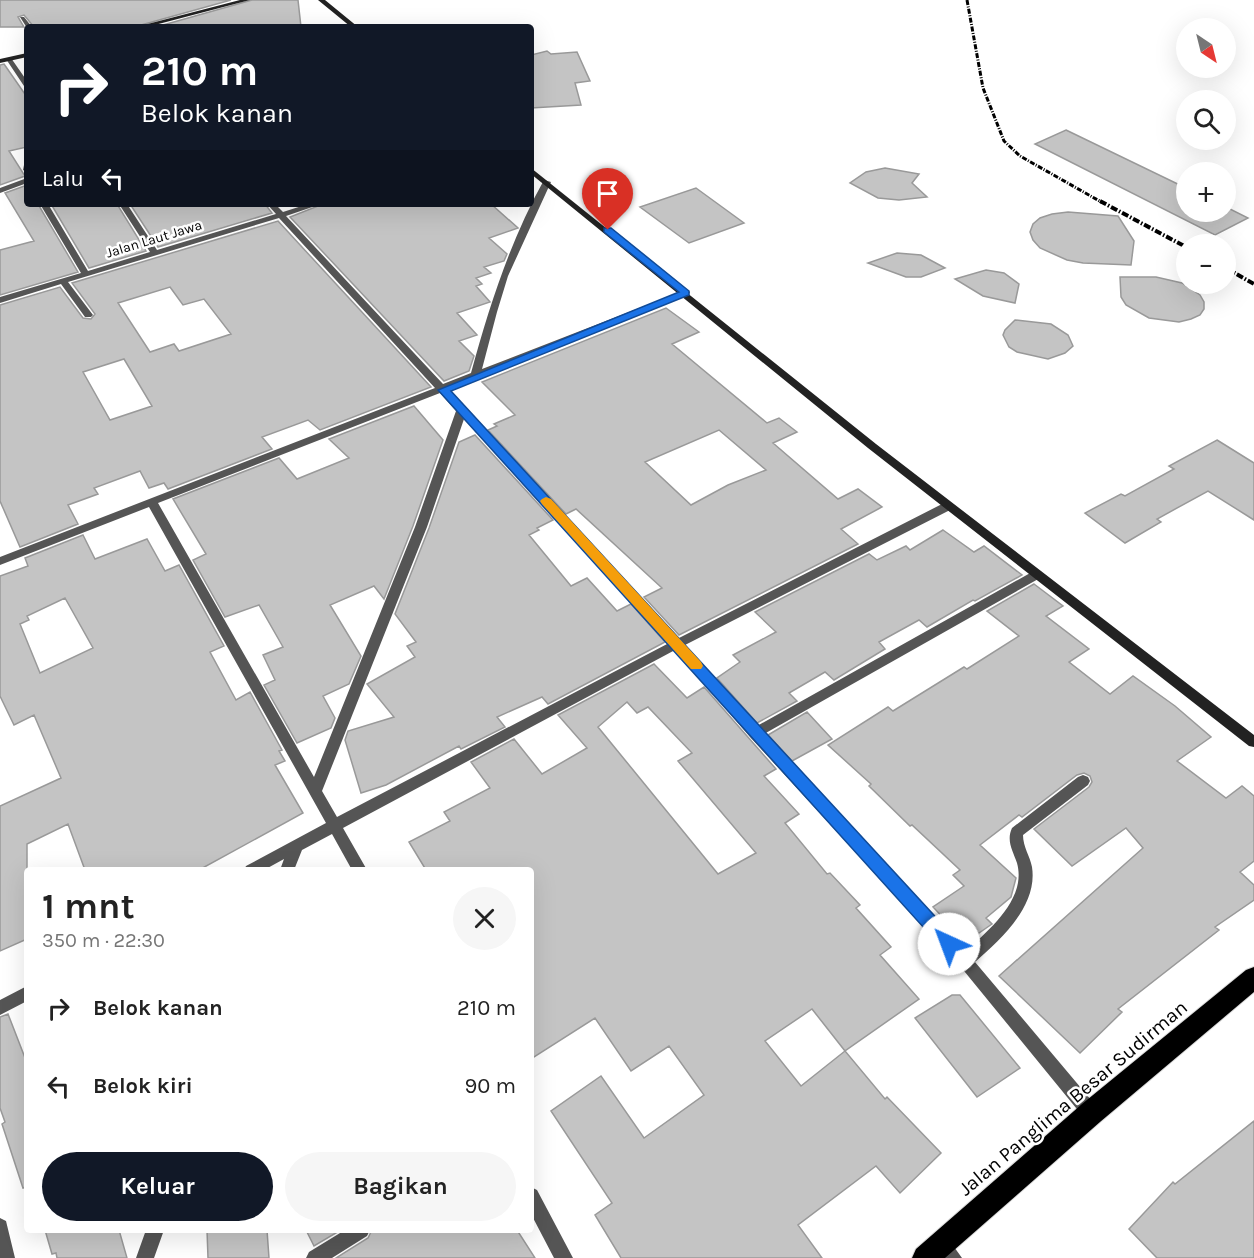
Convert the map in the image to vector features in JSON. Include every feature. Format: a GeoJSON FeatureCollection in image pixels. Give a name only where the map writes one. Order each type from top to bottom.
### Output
{"type":"FeatureCollection","features":[{"type":"Feature","properties":{"kind":"highway","name":"Jalan Panglima Besar Sudirman"},"geometry":{"type":"LineString","coordinates":[[940,1253],[1091,1113],[1254,978]]}},
{"type":"Feature","properties":{"kind":"main road"},"geometry":{"type":"LineString","coordinates":[[151,24],[247,0]]}},
{"type":"Feature","properties":{"kind":"main road"},"geometry":{"type":"LineString","coordinates":[[321,0],[350,24]]}},
{"type":"Feature","properties":{"kind":"main road"},"geometry":{"type":"LineString","coordinates":[[0,61],[24,56]]}},
{"type":"Feature","properties":{"kind":"main road"},"geometry":{"type":"LineString","coordinates":[[534,172],[948,506],[1254,742]]}},
{"type":"Feature","properties":{"kind":"street"},"geometry":{"type":"LineString","coordinates":[[22,18],[27,24]]}},
{"type":"Feature","properties":{"kind":"street"},"geometry":{"type":"LineString","coordinates":[[9,59],[24,82]]}},
{"type":"Feature","properties":{"kind":"street"},"geometry":{"type":"LineString","coordinates":[[0,191],[24,181]]}},
{"type":"Feature","properties":{"kind":"street"},"geometry":{"type":"LineString","coordinates":[[475,377],[504,276],[547,182]]}},
{"type":"Feature","properties":{"kind":"street"},"geometry":{"type":"LineString","coordinates":[[46,207],[86,273]]}},
{"type":"Feature","properties":{"kind":"street"},"geometry":{"type":"LineString","coordinates":[[125,207],[155,253]]}},
{"type":"Feature","properties":{"kind":"street"},"geometry":{"type":"LineString","coordinates":[[274,207],[677,644],[755,733],[965,961],[1091,1113]]}},
{"type":"Feature","properties":{"kind":"street","name":"Jalan Laut Jawa"},"geometry":{"type":"LineString","coordinates":[[0,300],[306,207]]}},
{"type":"Feature","properties":{"kind":"street"},"geometry":{"type":"LineString","coordinates":[[62,280],[88,315]]}},
{"type":"Feature","properties":{"kind":"street"},"geometry":{"type":"LineString","coordinates":[[0,561],[443,390],[686,293]]}},
{"type":"Feature","properties":{"kind":"street"},"geometry":{"type":"LineString","coordinates":[[316,790],[421,526],[462,410]]}},
{"type":"Feature","properties":{"kind":"street"},"geometry":{"type":"LineString","coordinates":[[152,501],[358,867]]}},
{"type":"Feature","properties":{"kind":"street"},"geometry":{"type":"LineString","coordinates":[[257,867],[677,644],[948,506]]}},
{"type":"Feature","properties":{"kind":"street"},"geometry":{"type":"LineString","coordinates":[[755,733],[1036,575]]}},
{"type":"Feature","properties":{"kind":"street"},"geometry":{"type":"LineString","coordinates":[[965,961],[999,928],[1024,893],[1027,878],[1023,857],[1015,837],[1017,832],[1083,781]]}},
{"type":"Feature","properties":{"kind":"street"},"geometry":{"type":"LineString","coordinates":[[288,867],[297,845]]}},
{"type":"Feature","properties":{"kind":"street"},"geometry":{"type":"LineString","coordinates":[[0,1008],[24,995]]}},
{"type":"Feature","properties":{"kind":"street"},"geometry":{"type":"LineString","coordinates":[[534,1202],[564,1258]]}},
{"type":"Feature","properties":{"kind":"street"},"geometry":{"type":"LineString","coordinates":[[0,1227],[6,1258]]}},
{"type":"Feature","properties":{"kind":"street"},"geometry":{"type":"LineString","coordinates":[[145,1258],[154,1233]]}},
{"type":"Feature","properties":{"kind":"street"},"geometry":{"type":"LineString","coordinates":[[315,1258],[356,1233]]}},
{"type":"Feature","properties":{"kind":"building"},"geometry":{"type":"Polygon","coordinates":[[[0,0],[231,0],[145,24],[32,24],[24,15],[18,17],[24,27],[0,27],[0,0]]]}},
{"type":"Feature","properties":{"kind":"building"},"geometry":{"type":"Polygon","coordinates":[[[252,0],[298,0],[301,24],[167,24],[252,0]]]}},
{"type":"Feature","properties":{"kind":"building"},"geometry":{"type":"Polygon","coordinates":[[[547,51],[551,54],[577,52],[590,81],[575,83],[581,105],[534,108],[534,54],[547,51]]]}},
{"type":"Feature","properties":{"kind":"building"},"geometry":{"type":"Polygon","coordinates":[[[4,64],[24,93],[24,148],[9,151],[24,176],[0,185],[0,65],[4,64]]]}},
{"type":"Feature","properties":{"kind":"building"},"geometry":{"type":"Polygon","coordinates":[[[1066,130],[1176,183],[1176,215],[1035,144],[1066,130]]]}},
{"type":"Feature","properties":{"kind":"building"},"geometry":{"type":"Polygon","coordinates":[[[885,168],[919,174],[912,183],[927,197],[899,200],[878,198],[850,183],[866,172],[885,168]]]}},
{"type":"Feature","properties":{"kind":"building"},"geometry":{"type":"Polygon","coordinates":[[[24,186],[24,207],[40,207],[78,272],[0,295],[0,250],[34,241],[5,193],[24,186]]]}},
{"type":"Feature","properties":{"kind":"building"},"geometry":{"type":"Polygon","coordinates":[[[696,188],[744,223],[689,243],[640,207],[696,188]]]}},
{"type":"Feature","properties":{"kind":"building"},"geometry":{"type":"Polygon","coordinates":[[[53,207],[119,207],[146,251],[89,268],[53,207]]]}},
{"type":"Feature","properties":{"kind":"building"},"geometry":{"type":"Polygon","coordinates":[[[132,207],[267,207],[272,213],[158,247],[132,207]]]}},
{"type":"Feature","properties":{"kind":"building"},"geometry":{"type":"Polygon","coordinates":[[[315,207],[494,207],[518,228],[489,238],[507,254],[504,261],[484,267],[491,273],[476,278],[482,284],[476,286],[490,302],[457,313],[477,335],[459,341],[474,356],[469,371],[444,381],[290,217],[315,207]]]}},
{"type":"Feature","properties":{"kind":"building"},"geometry":{"type":"Polygon","coordinates":[[[1068,212],[1118,216],[1134,241],[1131,265],[1083,263],[1067,260],[1040,248],[1030,232],[1033,224],[1040,218],[1068,212]]]}},
{"type":"Feature","properties":{"kind":"building"},"geometry":{"type":"Polygon","coordinates":[[[1236,212],[1248,218],[1217,234],[1189,222],[1236,222],[1236,212]]]}},
{"type":"Feature","properties":{"kind":"building"},"geometry":{"type":"Polygon","coordinates":[[[278,221],[431,387],[320,430],[308,420],[262,437],[272,449],[168,489],[164,483],[149,488],[140,471],[94,488],[98,494],[68,505],[78,524],[20,547],[0,501],[0,305],[60,287],[83,318],[91,319],[95,314],[72,283],[278,221]],[[170,287],[118,303],[150,352],[174,344],[179,351],[231,334],[204,299],[183,305],[170,287]],[[124,359],[83,372],[110,420],[152,406],[124,359]]]}},
{"type":"Feature","properties":{"kind":"building"},"geometry":{"type":"Polygon","coordinates":[[[897,253],[921,255],[945,268],[921,277],[906,277],[868,263],[897,253]]]}},
{"type":"Feature","properties":{"kind":"building"},"geometry":{"type":"Polygon","coordinates":[[[986,270],[1004,273],[1019,284],[1015,303],[983,296],[955,279],[986,270]]]}},
{"type":"Feature","properties":{"kind":"building"},"geometry":{"type":"Polygon","coordinates":[[[1120,277],[1156,277],[1176,282],[1176,294],[1200,295],[1204,302],[1204,309],[1200,315],[1179,322],[1149,318],[1126,305],[1121,297],[1120,277]]]}},
{"type":"Feature","properties":{"kind":"building"},"geometry":{"type":"Polygon","coordinates":[[[666,308],[699,332],[672,344],[767,423],[779,418],[797,432],[773,443],[838,499],[858,489],[882,507],[841,529],[858,544],[679,635],[644,597],[662,588],[576,509],[566,514],[488,430],[497,426],[494,424],[515,415],[482,382],[666,308]],[[719,430],[645,462],[691,505],[728,485],[766,470],[719,430]]]}},
{"type":"Feature","properties":{"kind":"building"},"geometry":{"type":"Polygon","coordinates":[[[1015,320],[1051,324],[1068,335],[1073,346],[1065,353],[1048,359],[1017,352],[1009,347],[1003,335],[1015,320]]]}},
{"type":"Feature","properties":{"kind":"building"},"geometry":{"type":"Polygon","coordinates":[[[414,406],[443,440],[384,599],[374,586],[330,605],[361,656],[349,684],[323,696],[335,718],[331,728],[297,743],[264,685],[275,680],[263,655],[283,647],[259,605],[225,617],[193,560],[206,554],[173,499],[279,458],[297,479],[349,458],[329,439],[414,406]]]}},
{"type":"Feature","properties":{"kind":"building"},"geometry":{"type":"Polygon","coordinates":[[[475,435],[553,520],[529,535],[571,586],[587,578],[617,611],[631,604],[665,642],[548,704],[542,697],[497,717],[505,727],[461,749],[459,746],[386,785],[361,793],[345,740],[348,731],[394,717],[367,684],[415,657],[407,646],[416,642],[395,614],[429,528],[459,442],[475,435]]]}},
{"type":"Feature","properties":{"kind":"building"},"geometry":{"type":"Polygon","coordinates":[[[1217,440],[1254,463],[1254,520],[1208,491],[1157,519],[1161,522],[1125,543],[1085,513],[1121,494],[1125,496],[1174,469],[1169,466],[1217,440]]]}},
{"type":"Feature","properties":{"kind":"building"},"geometry":{"type":"Polygon","coordinates":[[[943,530],[974,552],[984,546],[1022,575],[927,627],[919,620],[879,642],[885,649],[834,680],[825,672],[789,693],[797,701],[757,723],[717,678],[740,662],[733,655],[776,632],[755,612],[869,554],[877,560],[906,546],[910,550],[943,530]]]}},
{"type":"Feature","properties":{"kind":"building"},"geometry":{"type":"Polygon","coordinates":[[[83,535],[95,559],[147,539],[165,571],[179,565],[224,646],[210,652],[236,700],[250,692],[282,750],[279,751],[285,761],[275,765],[303,813],[204,867],[84,867],[68,824],[27,844],[27,867],[24,867],[24,940],[0,951],[0,806],[61,778],[34,715],[14,725],[0,696],[0,576],[28,566],[25,558],[83,535]],[[65,598],[27,616],[29,620],[20,624],[40,673],[93,648],[65,598]]]}},
{"type":"Feature","properties":{"kind":"building"},"geometry":{"type":"Polygon","coordinates":[[[1034,584],[1063,606],[1046,616],[1089,649],[1069,662],[1110,694],[1133,676],[1175,706],[1211,737],[1177,761],[1226,798],[1242,786],[1254,796],[1254,861],[1240,872],[1254,885],[1254,900],[1215,927],[1219,930],[1118,1009],[1122,1012],[1080,1053],[999,976],[1143,848],[1126,828],[1072,866],[1034,829],[1089,787],[1092,782],[1090,776],[1084,773],[1077,775],[1022,817],[1019,815],[980,845],[1016,878],[1011,897],[986,918],[992,924],[966,942],[933,907],[964,886],[953,875],[960,870],[912,825],[910,826],[869,786],[871,784],[828,745],[888,707],[893,711],[1019,636],[987,611],[1034,584]]]}},
{"type":"Feature","properties":{"kind":"building"},"geometry":{"type":"Polygon","coordinates":[[[654,664],[687,698],[704,687],[776,769],[764,776],[799,814],[785,823],[827,874],[830,873],[860,905],[856,908],[891,947],[880,955],[919,999],[845,1051],[885,1099],[887,1097],[941,1153],[900,1193],[876,1166],[798,1225],[822,1258],[621,1258],[595,1215],[612,1203],[551,1111],[601,1076],[644,1138],[704,1095],[669,1046],[631,1071],[595,1018],[534,1057],[534,867],[424,867],[409,842],[450,821],[444,812],[490,788],[471,762],[514,739],[542,774],[587,748],[558,715],[654,664]],[[627,702],[598,727],[718,874],[756,853],[678,761],[692,753],[648,707],[637,713],[627,702]],[[812,1009],[765,1041],[801,1086],[845,1051],[812,1009]]]}},
{"type":"Feature","properties":{"kind":"building"},"geometry":{"type":"Polygon","coordinates":[[[807,712],[832,739],[792,761],[768,735],[807,712]]]}},
{"type":"Feature","properties":{"kind":"building"},"geometry":{"type":"Polygon","coordinates":[[[952,995],[960,995],[1020,1068],[977,1097],[915,1018],[952,995]]]}},
{"type":"Feature","properties":{"kind":"building"},"geometry":{"type":"Polygon","coordinates":[[[8,1014],[24,1055],[23,1188],[2,1124],[5,1122],[0,1108],[0,1017],[8,1014]]]}},
{"type":"Feature","properties":{"kind":"building"},"geometry":{"type":"Polygon","coordinates":[[[1254,1121],[1254,1258],[1157,1258],[1129,1229],[1173,1182],[1175,1184],[1254,1121]]]}},
{"type":"Feature","properties":{"kind":"building"},"geometry":{"type":"Polygon","coordinates":[[[46,1233],[120,1233],[127,1258],[57,1258],[56,1253],[52,1254],[46,1233]]]}},
{"type":"Feature","properties":{"kind":"building"},"geometry":{"type":"Polygon","coordinates":[[[207,1233],[267,1233],[269,1258],[208,1258],[207,1233]]]}},
{"type":"Feature","properties":{"kind":"building"},"geometry":{"type":"Polygon","coordinates":[[[308,1233],[336,1233],[314,1246],[308,1233]]]}},
{"type":"Feature","properties":{"kind":"building"},"geometry":{"type":"Polygon","coordinates":[[[370,1233],[519,1233],[535,1258],[336,1258],[368,1238],[370,1233]]]}},
{"type":"Feature","properties":{"kind":"railway"},"geometry":{"type":"LineString","coordinates":[[967,0],[983,88],[1004,141],[1020,156],[1103,203]]}},
{"type":"Feature","properties":{"kind":"railway"},"geometry":{"type":"LineString","coordinates":[[1100,201],[1176,242]]}},
{"type":"Feature","properties":{"kind":"railway"},"geometry":{"type":"LineString","coordinates":[[1236,274],[1254,284]]}},
{"type":"Feature","properties":{"kind":"slow traffic"},"geometry":{"type":"LineString","coordinates":[[546,501],[696,666]]}},
{"type":"Feature","properties":{"kind":"route"},"geometry":{"type":"LineString","coordinates":[[608,230],[686,293],[443,390],[662,627],[755,733],[949,944]]}}]}
